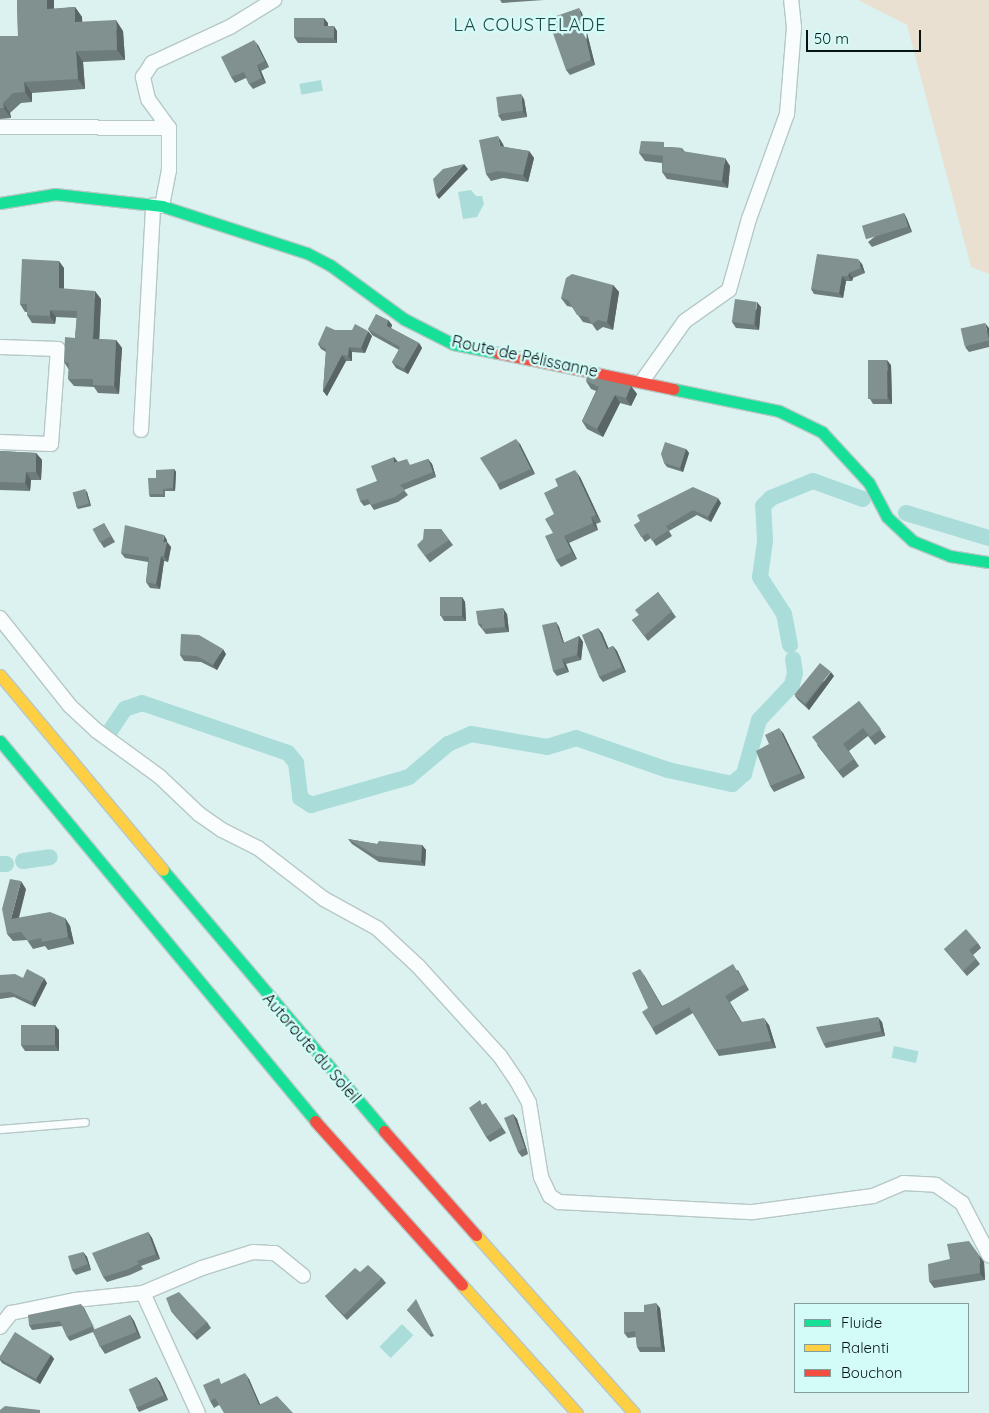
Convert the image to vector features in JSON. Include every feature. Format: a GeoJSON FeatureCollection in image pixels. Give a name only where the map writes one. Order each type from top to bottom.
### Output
{"type":"FeatureCollection","features":[{"type":"Feature","properties":{"kind":"main road","name":"Route de Pélissanne"},"geometry":{"type":"LineString","coordinates":[[0,202],[55,194],[158,206],[307,253],[330,265],[404,319],[453,344],[643,380],[779,411],[822,432],[869,483],[887,517],[913,541],[950,556],[989,562]]}},
{"type":"Feature","properties":{"kind":"main road","name":"Autoroute du Soleil"},"geometry":{"type":"LineString","coordinates":[[0,675],[331,1072],[634,1413]]}},
{"type":"Feature","properties":{"kind":"main road"},"geometry":{"type":"LineString","coordinates":[[0,741],[308,1113],[577,1413]]}},
{"type":"Feature","properties":{"kind":"street"},"geometry":{"type":"LineString","coordinates":[[141,430],[158,206],[169,170],[169,128],[148,99],[143,77],[152,63],[230,27],[274,0]]}},
{"type":"Feature","properties":{"kind":"street"},"geometry":{"type":"LineString","coordinates":[[643,380],[685,321],[729,290],[749,219],[787,114],[794,26],[791,0]]}},
{"type":"Feature","properties":{"kind":"street"},"geometry":{"type":"LineString","coordinates":[[0,127],[169,128]]}},
{"type":"Feature","properties":{"kind":"street"},"geometry":{"type":"LineString","coordinates":[[0,347],[58,349],[52,444],[0,442]]}},
{"type":"Feature","properties":{"kind":"street"},"geometry":{"type":"LineString","coordinates":[[0,618],[70,706],[97,731],[160,777],[199,814],[222,830],[258,848],[324,899],[385,934],[418,966],[500,1056],[517,1081],[529,1104],[541,1177],[550,1196],[559,1202],[753,1212],[873,1196],[902,1183],[936,1185],[962,1203],[989,1255]]}},
{"type":"Feature","properties":{"kind":"street"},"geometry":{"type":"LineString","coordinates":[[0,1327],[11,1313],[75,1300],[143,1293],[202,1268],[253,1252],[275,1253],[303,1276]]}},
{"type":"Feature","properties":{"kind":"street"},"geometry":{"type":"LineString","coordinates":[[143,1293],[198,1413]]}},
{"type":"Feature","properties":{"kind":"lane"},"geometry":{"type":"LineString","coordinates":[[0,1129],[86,1122]]}},
{"type":"Feature","properties":{"kind":"shaded area"},"geometry":{"type":"Polygon","coordinates":[[[858,0],[989,0],[989,274],[971,267],[907,25],[858,0]]]}},
{"type":"Feature","properties":{"kind":"water"},"geometry":{"type":"Polygon","coordinates":[[[321,80],[323,91],[301,95],[299,84],[321,80]]]}},
{"type":"Feature","properties":{"kind":"water"},"geometry":{"type":"Polygon","coordinates":[[[471,190],[476,196],[482,196],[484,204],[477,217],[463,219],[458,192],[471,190]]]}},
{"type":"Feature","properties":{"kind":"water"},"geometry":{"type":"Polygon","coordinates":[[[894,1046],[918,1051],[916,1063],[892,1058],[894,1046]]]}},
{"type":"Feature","properties":{"kind":"water"},"geometry":{"type":"Polygon","coordinates":[[[402,1324],[413,1335],[391,1358],[379,1347],[402,1324]]]}},
{"type":"Feature","properties":{"kind":"building"},"geometry":{"type":"Polygon","coordinates":[[[17,0],[47,0],[47,9],[75,7],[75,22],[116,20],[117,50],[76,51],[78,79],[24,82],[25,92],[13,93],[3,103],[4,108],[0,108],[0,36],[18,36],[17,0]]]}},
{"type":"Feature","properties":{"kind":"building"},"geometry":{"type":"Polygon","coordinates":[[[579,8],[591,60],[566,70],[548,19],[579,8]]]}},
{"type":"Feature","properties":{"kind":"building"},"geometry":{"type":"Polygon","coordinates":[[[294,18],[324,18],[324,26],[334,26],[334,38],[294,37],[294,18]]]}},
{"type":"Feature","properties":{"kind":"building"},"geometry":{"type":"Polygon","coordinates":[[[254,40],[265,61],[257,65],[262,78],[249,84],[244,72],[231,77],[221,57],[254,40]]]}},
{"type":"Feature","properties":{"kind":"building"},"geometry":{"type":"Polygon","coordinates":[[[521,94],[523,111],[498,114],[496,97],[521,94]]]}},
{"type":"Feature","properties":{"kind":"building"},"geometry":{"type":"Polygon","coordinates":[[[498,136],[500,146],[529,151],[523,175],[498,171],[486,174],[479,140],[498,136]]]}},
{"type":"Feature","properties":{"kind":"building"},"geometry":{"type":"Polygon","coordinates":[[[641,141],[664,142],[664,147],[682,148],[682,151],[725,158],[722,181],[662,172],[663,156],[639,153],[641,141]]]}},
{"type":"Feature","properties":{"kind":"building"},"geometry":{"type":"Polygon","coordinates":[[[464,164],[436,195],[433,179],[443,169],[464,164]]]}},
{"type":"Feature","properties":{"kind":"building"},"geometry":{"type":"Polygon","coordinates":[[[904,213],[908,226],[866,239],[862,226],[904,213]]]}},
{"type":"Feature","properties":{"kind":"building"},"geometry":{"type":"Polygon","coordinates":[[[817,254],[858,259],[861,268],[849,273],[848,276],[842,276],[839,293],[811,289],[817,254]]]}},
{"type":"Feature","properties":{"kind":"building"},"geometry":{"type":"Polygon","coordinates":[[[22,259],[59,261],[59,288],[95,291],[93,339],[116,340],[114,386],[93,385],[93,379],[68,379],[69,363],[64,362],[65,337],[75,338],[77,311],[50,310],[50,316],[27,315],[27,304],[20,304],[22,259]]]}},
{"type":"Feature","properties":{"kind":"building"},"geometry":{"type":"Polygon","coordinates":[[[572,274],[613,285],[607,322],[598,320],[592,324],[588,317],[577,315],[568,300],[561,298],[566,278],[572,274]]]}},
{"type":"Feature","properties":{"kind":"building"},"geometry":{"type":"Polygon","coordinates":[[[735,299],[757,302],[754,325],[732,322],[735,299]]]}},
{"type":"Feature","properties":{"kind":"building"},"geometry":{"type":"Polygon","coordinates":[[[376,314],[388,320],[387,326],[419,343],[404,369],[392,362],[400,347],[368,329],[376,314]]]}},
{"type":"Feature","properties":{"kind":"building"},"geometry":{"type":"Polygon","coordinates":[[[985,323],[989,341],[965,346],[961,329],[985,323]]]}},
{"type":"Feature","properties":{"kind":"building"},"geometry":{"type":"Polygon","coordinates":[[[355,324],[368,331],[361,348],[349,347],[348,356],[342,355],[323,391],[326,349],[318,344],[326,326],[335,330],[352,330],[355,324]]]}},
{"type":"Feature","properties":{"kind":"building"},"geometry":{"type":"Polygon","coordinates":[[[868,360],[887,360],[887,399],[868,399],[868,360]]]}},
{"type":"Feature","properties":{"kind":"building"},"geometry":{"type":"Polygon","coordinates":[[[587,376],[631,386],[626,398],[615,395],[597,429],[582,421],[599,387],[586,381],[587,376]]]}},
{"type":"Feature","properties":{"kind":"building"},"geometry":{"type":"Polygon","coordinates":[[[516,439],[531,469],[497,484],[480,458],[516,439]]]}},
{"type":"Feature","properties":{"kind":"building"},"geometry":{"type":"Polygon","coordinates":[[[665,442],[686,449],[680,468],[664,463],[661,454],[665,442]]]}},
{"type":"Feature","properties":{"kind":"building"},"geometry":{"type":"Polygon","coordinates":[[[0,451],[36,453],[36,472],[26,472],[25,483],[0,482],[0,451]]]}},
{"type":"Feature","properties":{"kind":"building"},"geometry":{"type":"Polygon","coordinates":[[[394,457],[394,463],[407,459],[410,465],[428,459],[433,472],[400,485],[405,490],[395,497],[371,505],[368,499],[360,501],[356,489],[377,481],[371,466],[394,457]]]}},
{"type":"Feature","properties":{"kind":"building"},"geometry":{"type":"Polygon","coordinates":[[[174,469],[173,488],[163,489],[163,494],[149,494],[148,478],[156,478],[156,470],[174,469]]]}},
{"type":"Feature","properties":{"kind":"building"},"geometry":{"type":"Polygon","coordinates":[[[575,470],[596,515],[591,517],[593,523],[564,536],[572,552],[556,560],[545,536],[553,533],[545,519],[554,514],[544,493],[558,486],[555,479],[575,470]]]}},
{"type":"Feature","properties":{"kind":"building"},"geometry":{"type":"Polygon","coordinates":[[[693,487],[718,498],[708,517],[693,510],[666,526],[669,530],[652,541],[648,533],[641,537],[634,525],[640,521],[637,515],[693,487]]]}},
{"type":"Feature","properties":{"kind":"building"},"geometry":{"type":"Polygon","coordinates":[[[85,489],[89,503],[77,507],[73,493],[85,489]]]}},
{"type":"Feature","properties":{"kind":"building"},"geometry":{"type":"Polygon","coordinates":[[[104,523],[111,536],[100,542],[93,529],[104,523]]]}},
{"type":"Feature","properties":{"kind":"building"},"geometry":{"type":"Polygon","coordinates":[[[125,525],[164,535],[163,542],[167,542],[164,556],[161,556],[156,584],[146,582],[149,557],[121,553],[125,525]]]}},
{"type":"Feature","properties":{"kind":"building"},"geometry":{"type":"Polygon","coordinates":[[[424,529],[441,529],[449,540],[425,556],[417,545],[423,539],[424,529]]]}},
{"type":"Feature","properties":{"kind":"building"},"geometry":{"type":"Polygon","coordinates":[[[658,592],[672,611],[644,636],[632,620],[639,615],[635,610],[658,592]]]}},
{"type":"Feature","properties":{"kind":"building"},"geometry":{"type":"Polygon","coordinates":[[[440,597],[462,597],[462,616],[440,616],[440,597]]]}},
{"type":"Feature","properties":{"kind":"building"},"geometry":{"type":"Polygon","coordinates":[[[503,608],[505,627],[482,629],[482,624],[478,624],[476,611],[503,608]]]}},
{"type":"Feature","properties":{"kind":"building"},"geometry":{"type":"Polygon","coordinates":[[[556,622],[563,643],[579,636],[577,655],[562,659],[565,667],[553,671],[542,625],[556,622]]]}},
{"type":"Feature","properties":{"kind":"building"},"geometry":{"type":"Polygon","coordinates":[[[598,628],[607,649],[613,646],[622,667],[599,677],[582,635],[598,628]]]}},
{"type":"Feature","properties":{"kind":"building"},"geometry":{"type":"Polygon","coordinates":[[[181,634],[199,635],[223,649],[213,665],[197,656],[180,655],[181,634]]]}},
{"type":"Feature","properties":{"kind":"building"},"geometry":{"type":"Polygon","coordinates":[[[820,663],[831,672],[805,704],[794,695],[820,663]]]}},
{"type":"Feature","properties":{"kind":"building"},"geometry":{"type":"Polygon","coordinates":[[[859,701],[881,729],[870,737],[863,728],[843,744],[854,759],[838,771],[812,737],[859,701]]]}},
{"type":"Feature","properties":{"kind":"building"},"geometry":{"type":"Polygon","coordinates":[[[779,728],[801,773],[770,786],[756,751],[769,744],[765,735],[779,728]]]}},
{"type":"Feature","properties":{"kind":"building"},"geometry":{"type":"Polygon","coordinates":[[[348,839],[377,844],[379,841],[422,845],[421,861],[376,856],[348,839]]]}},
{"type":"Feature","properties":{"kind":"building"},"geometry":{"type":"Polygon","coordinates":[[[10,879],[21,881],[11,919],[50,912],[65,918],[68,937],[42,942],[41,938],[28,941],[21,932],[7,934],[2,909],[10,879]]]}},
{"type":"Feature","properties":{"kind":"building"},"geometry":{"type":"Polygon","coordinates":[[[966,929],[978,943],[969,950],[976,959],[963,971],[944,949],[966,929]]]}},
{"type":"Feature","properties":{"kind":"building"},"geometry":{"type":"Polygon","coordinates":[[[733,964],[745,984],[725,996],[741,1022],[764,1018],[771,1041],[715,1050],[689,1007],[652,1028],[642,1012],[648,1008],[632,973],[640,969],[662,1007],[733,964]]]}},
{"type":"Feature","properties":{"kind":"building"},"geometry":{"type":"Polygon","coordinates":[[[27,969],[44,978],[32,1002],[10,992],[0,993],[0,975],[15,974],[23,978],[27,969]]]}},
{"type":"Feature","properties":{"kind":"building"},"geometry":{"type":"Polygon","coordinates":[[[878,1017],[881,1031],[823,1043],[816,1027],[878,1017]]]}},
{"type":"Feature","properties":{"kind":"building"},"geometry":{"type":"Polygon","coordinates":[[[21,1025],[55,1025],[55,1045],[21,1045],[21,1025]]]}},
{"type":"Feature","properties":{"kind":"building"},"geometry":{"type":"Polygon","coordinates":[[[480,1100],[482,1105],[486,1103],[502,1127],[486,1137],[469,1108],[480,1100]]]}},
{"type":"Feature","properties":{"kind":"building"},"geometry":{"type":"Polygon","coordinates":[[[513,1114],[525,1148],[518,1152],[504,1118],[513,1114]]]}},
{"type":"Feature","properties":{"kind":"building"},"geometry":{"type":"Polygon","coordinates":[[[148,1232],[156,1254],[137,1261],[139,1264],[126,1270],[103,1277],[92,1253],[148,1232]]]}},
{"type":"Feature","properties":{"kind":"building"},"geometry":{"type":"Polygon","coordinates":[[[969,1241],[979,1255],[980,1273],[929,1281],[928,1264],[950,1259],[947,1244],[969,1241]]]}},
{"type":"Feature","properties":{"kind":"building"},"geometry":{"type":"Polygon","coordinates":[[[83,1252],[88,1264],[72,1270],[68,1256],[83,1252]]]}},
{"type":"Feature","properties":{"kind":"building"},"geometry":{"type":"Polygon","coordinates":[[[368,1265],[382,1278],[344,1315],[325,1296],[355,1268],[360,1272],[368,1265]]]}},
{"type":"Feature","properties":{"kind":"building"},"geometry":{"type":"Polygon","coordinates":[[[179,1292],[207,1322],[193,1334],[171,1311],[166,1298],[179,1292]]]}},
{"type":"Feature","properties":{"kind":"building"},"geometry":{"type":"Polygon","coordinates":[[[416,1299],[432,1333],[429,1335],[407,1310],[416,1299]]]}},
{"type":"Feature","properties":{"kind":"building"},"geometry":{"type":"Polygon","coordinates":[[[656,1303],[661,1347],[637,1347],[635,1331],[624,1333],[624,1312],[644,1312],[644,1305],[656,1303]]]}},
{"type":"Feature","properties":{"kind":"building"},"geometry":{"type":"Polygon","coordinates":[[[81,1304],[93,1326],[67,1337],[60,1321],[29,1325],[28,1315],[81,1304]]]}},
{"type":"Feature","properties":{"kind":"building"},"geometry":{"type":"Polygon","coordinates":[[[130,1315],[137,1332],[100,1347],[93,1330],[130,1315]]]}},
{"type":"Feature","properties":{"kind":"building"},"geometry":{"type":"Polygon","coordinates":[[[15,1332],[51,1355],[36,1379],[0,1359],[15,1332]]]}},
{"type":"Feature","properties":{"kind":"building"},"geometry":{"type":"Polygon","coordinates":[[[245,1373],[259,1405],[277,1396],[293,1413],[224,1413],[215,1398],[210,1401],[203,1385],[219,1378],[221,1384],[245,1373]]]}},
{"type":"Feature","properties":{"kind":"building"},"geometry":{"type":"Polygon","coordinates":[[[156,1377],[164,1395],[137,1407],[129,1389],[156,1377]]]}},
{"type":"Feature","properties":{"kind":"building"},"geometry":{"type":"Polygon","coordinates":[[[5,1406],[40,1410],[40,1413],[0,1413],[0,1410],[5,1406]]]}},
{"type":"Feature","properties":{"kind":"waterway"},"geometry":{"type":"LineString","coordinates":[[790,645],[784,614],[760,577],[765,540],[763,506],[771,498],[813,481],[863,499]]}},
{"type":"Feature","properties":{"kind":"waterway"},"geometry":{"type":"LineString","coordinates":[[906,513],[989,538]]}},
{"type":"Feature","properties":{"kind":"waterway"},"geometry":{"type":"LineString","coordinates":[[110,731],[125,709],[142,703],[288,753],[296,763],[300,798],[311,805],[409,777],[448,744],[471,734],[547,747],[576,738],[668,770],[732,784],[744,774],[759,720],[792,685],[795,673],[793,659]]}},
{"type":"Feature","properties":{"kind":"waterway"},"geometry":{"type":"LineString","coordinates":[[23,861],[50,857]]}},
{"type":"Feature","properties":{"kind":"waterway"},"geometry":{"type":"LineString","coordinates":[[0,864],[6,864]]}},
{"type":"Feature","properties":{"kind":"traffic: fast"},"geometry":{"type":"LineString","coordinates":[[0,203],[55,194],[162,206],[307,253],[330,265],[404,319],[453,344],[498,353]]}},
{"type":"Feature","properties":{"kind":"traffic: fast"},"geometry":{"type":"LineString","coordinates":[[673,389],[779,411],[822,432],[869,483],[887,517],[913,541],[950,556],[989,562]]}},
{"type":"Feature","properties":{"kind":"traffic: fast"},"geometry":{"type":"LineString","coordinates":[[0,741],[315,1121]]}},
{"type":"Feature","properties":{"kind":"traffic: fast"},"geometry":{"type":"LineString","coordinates":[[163,870],[384,1131]]}},
{"type":"Feature","properties":{"kind":"traffic: slow"},"geometry":{"type":"LineString","coordinates":[[0,675],[163,870]]}},
{"type":"Feature","properties":{"kind":"traffic: slow"},"geometry":{"type":"LineString","coordinates":[[476,1235],[634,1413]]}},
{"type":"Feature","properties":{"kind":"traffic: slow"},"geometry":{"type":"LineString","coordinates":[[462,1285],[577,1413]]}},
{"type":"Feature","properties":{"kind":"traffic: jam"},"geometry":{"type":"LineString","coordinates":[[498,353],[673,389]]}},
{"type":"Feature","properties":{"kind":"traffic: jam"},"geometry":{"type":"LineString","coordinates":[[315,1121],[462,1285]]}},
{"type":"Feature","properties":{"kind":"traffic: jam"},"geometry":{"type":"LineString","coordinates":[[384,1131],[476,1235]]}},
{"type":"Feature","properties":{"kind":"district","name":"LA COUSTELADE"},"geometry":{"type":"Point","coordinates":[530,25]}}]}
